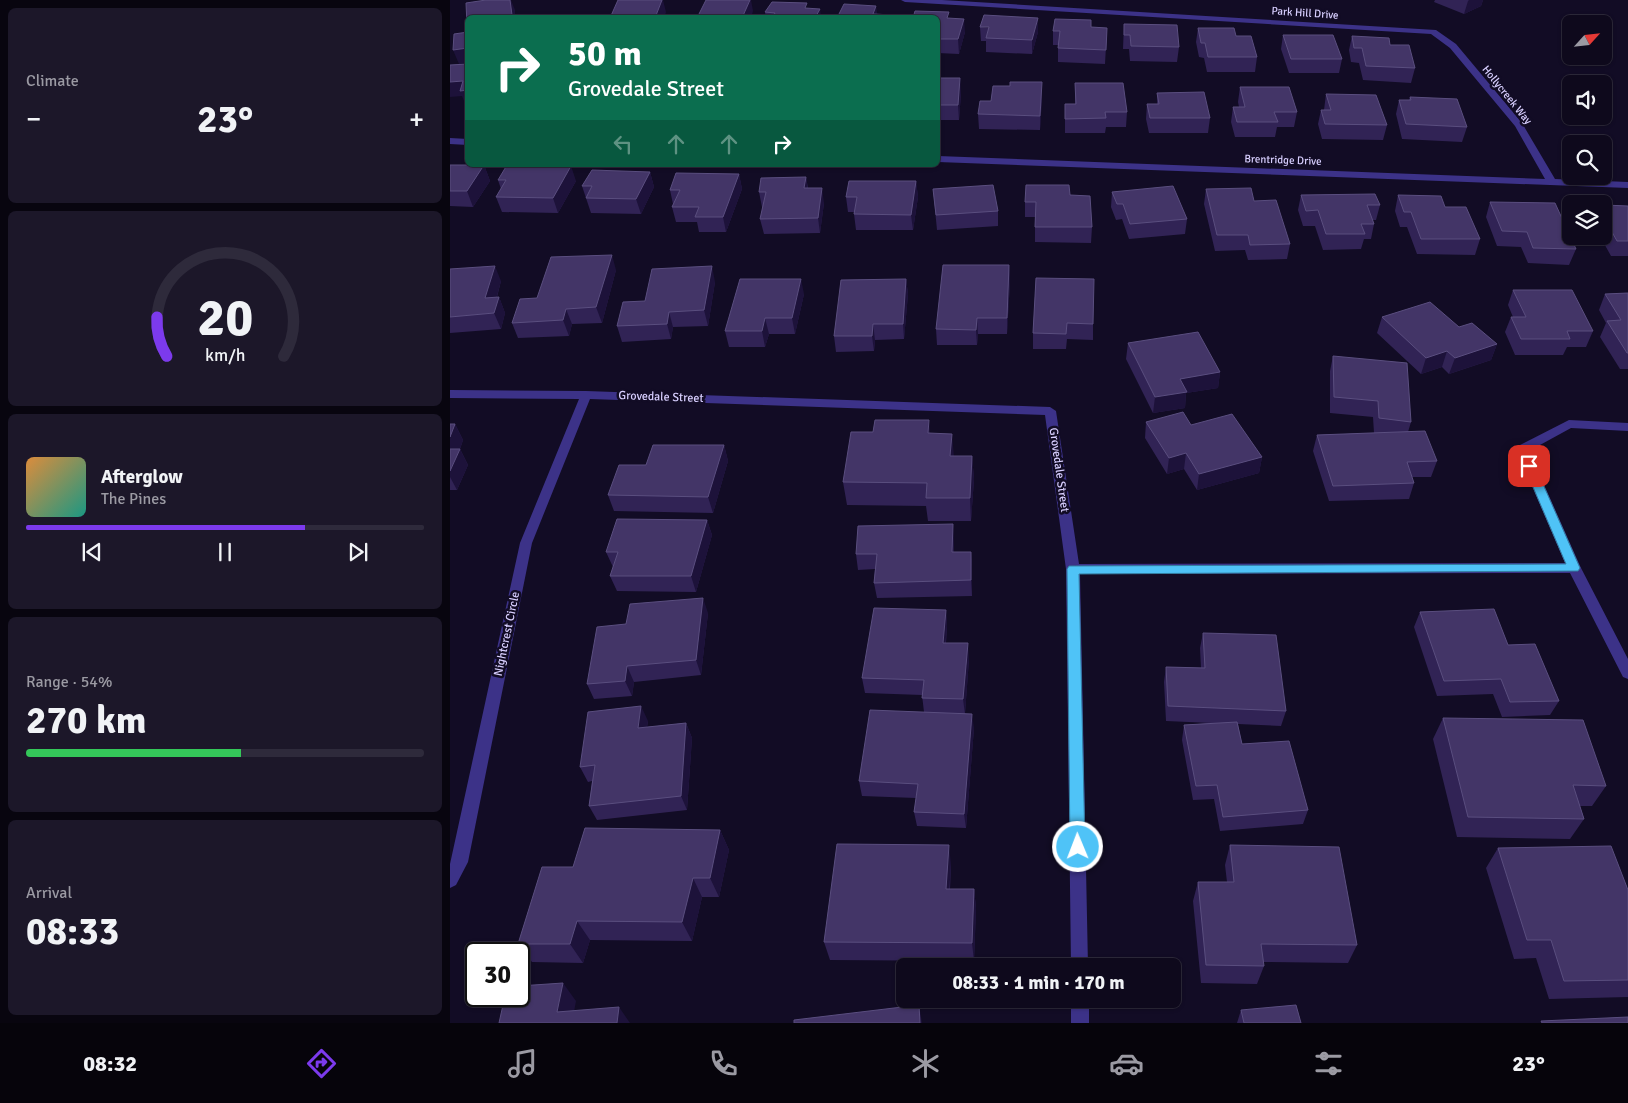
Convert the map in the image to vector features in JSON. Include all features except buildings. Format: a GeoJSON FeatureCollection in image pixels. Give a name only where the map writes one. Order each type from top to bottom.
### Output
{"type":"FeatureCollection","features":[{"type":"Feature","properties":{"kind":"street","name":"Park Hill Drive"},"geometry":{"type":"LineString","coordinates":[[905,0],[1433,32]]}},
{"type":"Feature","properties":{"kind":"street","name":"Hollycreek Way"},"geometry":{"type":"LineString","coordinates":[[1433,32],[1452,46],[1519,124],[1551,181]]}},
{"type":"Feature","properties":{"kind":"street"},"geometry":{"type":"LineString","coordinates":[[450,141],[465,142]]}},
{"type":"Feature","properties":{"kind":"street","name":"Brentridge Drive"},"geometry":{"type":"LineString","coordinates":[[940,159],[1628,185]]}},
{"type":"Feature","properties":{"kind":"street","name":"Grovedale Street"},"geometry":{"type":"LineString","coordinates":[[450,394],[586,395],[1050,411],[1073,569]]}},
{"type":"Feature","properties":{"kind":"street","name":"Nightcrest Circle"},"geometry":{"type":"LineString","coordinates":[[450,880],[460,862],[526,543],[586,395]]}},
{"type":"Feature","properties":{"kind":"street"},"geometry":{"type":"LineString","coordinates":[[1628,427],[1568,424],[1522,449],[1574,568],[1628,673]]}},
{"type":"Feature","properties":{"kind":"street"},"geometry":{"type":"LineString","coordinates":[[1079,958],[1073,569],[1574,568]]}},
{"type":"Feature","properties":{"kind":"street"},"geometry":{"type":"LineString","coordinates":[[1080,1008],[1080,1023]]}},
{"type":"Feature","properties":{"kind":"route"},"geometry":{"type":"LineString","coordinates":[[1078,847],[1073,569],[1574,568],[1529,466]]}}]}
